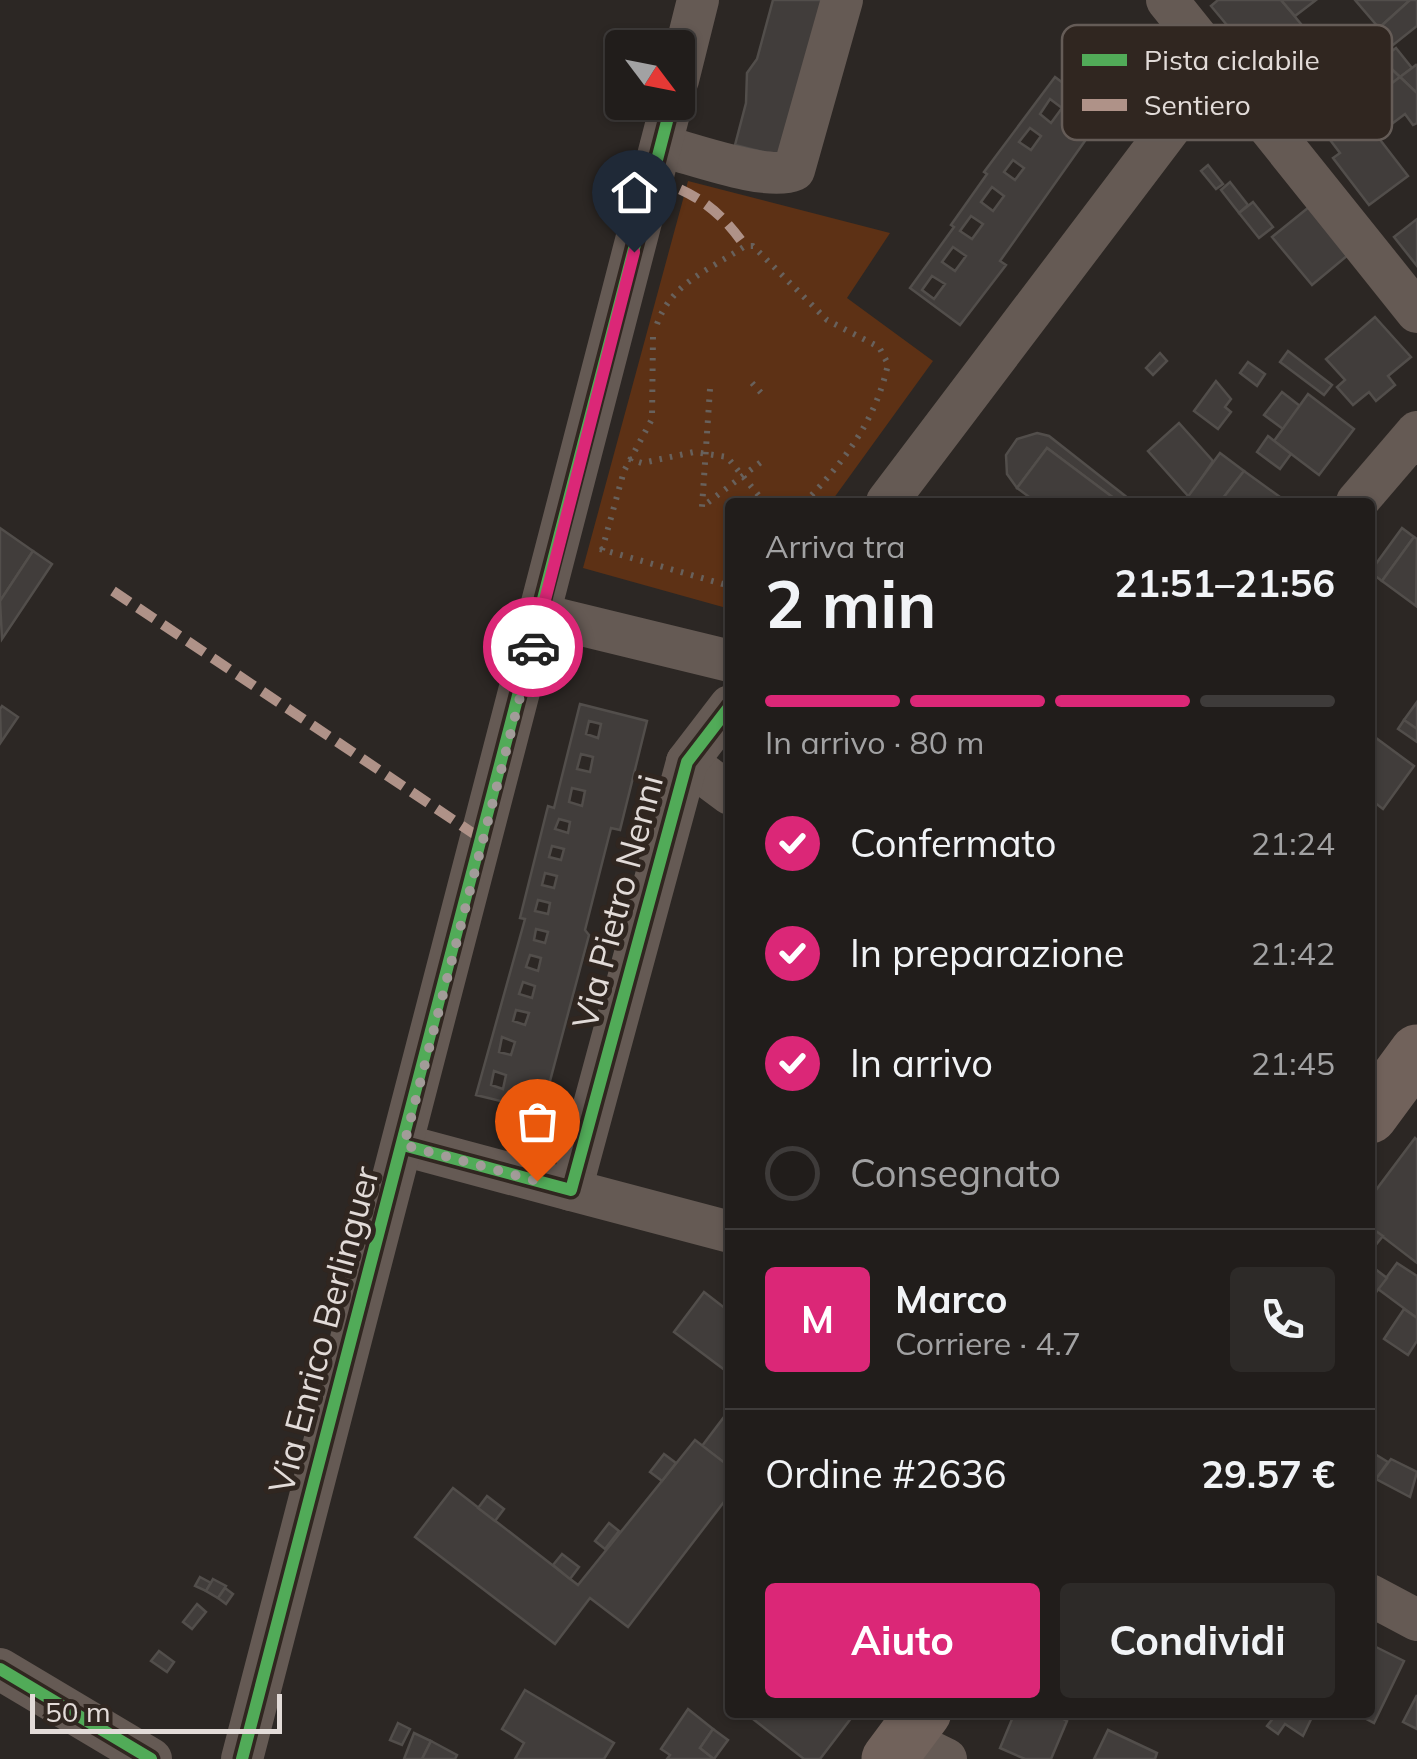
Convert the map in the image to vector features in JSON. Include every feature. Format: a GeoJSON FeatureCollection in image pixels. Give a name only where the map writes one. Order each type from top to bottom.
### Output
{"type":"FeatureCollection","features":[{"type":"Feature","properties":{"kind":"main road"},"geometry":{"type":"LineString","coordinates":[[1375,1109],[1416,1054]]}},
{"type":"Feature","properties":{"kind":"street"},"geometry":{"type":"LineString","coordinates":[[690,30],[698,0]]}},
{"type":"Feature","properties":{"kind":"street"},"geometry":{"type":"LineString","coordinates":[[660,146],[763,172],[783,174],[794,170],[842,0]]}},
{"type":"Feature","properties":{"kind":"street"},"geometry":{"type":"LineString","coordinates":[[1167,0],[1186,25]]}},
{"type":"Feature","properties":{"kind":"street","name":"Via Enrico Berlinguer"},"geometry":{"type":"LineString","coordinates":[[242,1759],[667,120]]}},
{"type":"Feature","properties":{"kind":"street"},"geometry":{"type":"LineString","coordinates":[[890,498],[1162,140]]}},
{"type":"Feature","properties":{"kind":"street"},"geometry":{"type":"LineString","coordinates":[[1278,140],[1417,312]]}},
{"type":"Feature","properties":{"kind":"street"},"geometry":{"type":"LineString","coordinates":[[1360,498],[1417,432]]}},
{"type":"Feature","properties":{"kind":"street"},"geometry":{"type":"LineString","coordinates":[[541,615],[725,660]]}},
{"type":"Feature","properties":{"kind":"street","name":"Via Pietro Nenni"},"geometry":{"type":"LineString","coordinates":[[571,1190],[687,762],[725,713]]}},
{"type":"Feature","properties":{"kind":"street"},"geometry":{"type":"LineString","coordinates":[[687,762],[725,790]]}},
{"type":"Feature","properties":{"kind":"street"},"geometry":{"type":"LineString","coordinates":[[404,1145],[725,1231]]}},
{"type":"Feature","properties":{"kind":"street"},"geometry":{"type":"LineString","coordinates":[[1375,1598],[1417,1620]]}},
{"type":"Feature","properties":{"kind":"street"},"geometry":{"type":"LineString","coordinates":[[0,1668],[151,1759]]}},
{"type":"Feature","properties":{"kind":"path"},"geometry":{"type":"LineString","coordinates":[[725,585],[602,550],[630,459],[652,420],[651,352],[666,304],[685,282],[745,246],[753,246],[827,320],[879,347],[888,364],[849,456],[809,498]]}},
{"type":"Feature","properties":{"kind":"path"},"geometry":{"type":"LineString","coordinates":[[752,383],[765,397]]}},
{"type":"Feature","properties":{"kind":"path"},"geometry":{"type":"LineString","coordinates":[[710,388],[702,507],[761,462]]}},
{"type":"Feature","properties":{"kind":"path"},"geometry":{"type":"LineString","coordinates":[[630,459],[642,463],[677,454],[704,453],[727,457],[761,498]]}},
{"type":"Feature","properties":{"kind":"shaded area"},"geometry":{"type":"Polygon","coordinates":[[[688,181],[890,233],[847,298],[933,361],[834,498],[725,498],[725,608],[583,568],[688,181]]]}},
{"type":"Feature","properties":{"kind":"building"},"geometry":{"type":"Polygon","coordinates":[[[773,0],[831,0],[782,157],[735,145],[746,103],[747,73],[757,59],[773,0]]]}},
{"type":"Feature","properties":{"kind":"building"},"geometry":{"type":"Polygon","coordinates":[[[1218,0],[1281,0],[1301,24],[1227,25],[1211,6],[1218,0]]]}},
{"type":"Feature","properties":{"kind":"building"},"geometry":{"type":"Polygon","coordinates":[[[1281,0],[1316,0],[1295,16],[1281,0]]]}},
{"type":"Feature","properties":{"kind":"building"},"geometry":{"type":"Polygon","coordinates":[[[1355,0],[1410,0],[1382,25],[1376,25],[1355,0]]]}},
{"type":"Feature","properties":{"kind":"building"},"geometry":{"type":"Polygon","coordinates":[[[1410,0],[1417,0],[1417,26],[1393,45],[1392,25],[1382,25],[1410,0]]]}},
{"type":"Feature","properties":{"kind":"building"},"geometry":{"type":"Polygon","coordinates":[[[1396,48],[1412,68],[1400,77],[1392,69],[1392,51],[1396,48]]]}},
{"type":"Feature","properties":{"kind":"building"},"geometry":{"type":"Polygon","coordinates":[[[1417,66],[1417,93],[1400,77],[1417,66]]]}},
{"type":"Feature","properties":{"kind":"building"},"geometry":{"type":"Polygon","coordinates":[[[1055,77],[1062,82],[1062,108],[1062,140],[1086,140],[1000,261],[1006,265],[960,325],[910,288],[987,174],[984,172],[1055,77]],[[1050,99],[1040,114],[1051,123],[1062,108],[1050,99]],[[1030,128],[1019,142],[1031,150],[1041,136],[1030,128]],[[1013,160],[1004,172],[1015,180],[1024,168],[1013,160]],[[992,187],[981,202],[993,211],[1004,196],[992,187]],[[971,216],[960,231],[972,239],[983,224],[971,216]],[[953,247],[942,262],[955,271],[966,256],[953,247]],[[932,276],[922,290],[934,299],[945,284],[932,276]]]}},
{"type":"Feature","properties":{"kind":"building"},"geometry":{"type":"Polygon","coordinates":[[[1400,77],[1417,93],[1417,123],[1413,125],[1405,114],[1392,124],[1392,83],[1400,77]]]}},
{"type":"Feature","properties":{"kind":"building"},"geometry":{"type":"Polygon","coordinates":[[[1330,140],[1380,140],[1408,176],[1369,205],[1333,158],[1340,153],[1330,140]]]}},
{"type":"Feature","properties":{"kind":"building"},"geometry":{"type":"Polygon","coordinates":[[[1208,165],[1223,184],[1216,189],[1201,171],[1208,165]]]}},
{"type":"Feature","properties":{"kind":"building"},"geometry":{"type":"Polygon","coordinates":[[[1230,182],[1248,205],[1239,213],[1221,190],[1230,182]]]}},
{"type":"Feature","properties":{"kind":"building"},"geometry":{"type":"Polygon","coordinates":[[[1253,202],[1273,227],[1259,238],[1239,213],[1253,202]]]}},
{"type":"Feature","properties":{"kind":"building"},"geometry":{"type":"Polygon","coordinates":[[[1314,203],[1354,250],[1312,285],[1272,237],[1314,203]]]}},
{"type":"Feature","properties":{"kind":"building"},"geometry":{"type":"Polygon","coordinates":[[[1417,219],[1417,266],[1394,237],[1417,219]]]}},
{"type":"Feature","properties":{"kind":"building"},"geometry":{"type":"Polygon","coordinates":[[[1375,317],[1411,357],[1388,376],[1395,385],[1376,401],[1369,392],[1353,405],[1337,387],[1345,380],[1326,359],[1375,317]]]}},
{"type":"Feature","properties":{"kind":"building"},"geometry":{"type":"Polygon","coordinates":[[[1288,351],[1332,385],[1324,395],[1280,362],[1288,351]]]}},
{"type":"Feature","properties":{"kind":"building"},"geometry":{"type":"Polygon","coordinates":[[[1160,353],[1167,361],[1153,375],[1146,368],[1160,353]]]}},
{"type":"Feature","properties":{"kind":"building"},"geometry":{"type":"Polygon","coordinates":[[[1248,362],[1265,374],[1257,386],[1240,373],[1248,362]]]}},
{"type":"Feature","properties":{"kind":"building"},"geometry":{"type":"Polygon","coordinates":[[[1216,381],[1231,399],[1225,407],[1231,412],[1218,429],[1194,411],[1216,381]]]}},
{"type":"Feature","properties":{"kind":"building"},"geometry":{"type":"Polygon","coordinates":[[[1282,392],[1300,406],[1283,429],[1264,415],[1282,392]]]}},
{"type":"Feature","properties":{"kind":"building"},"geometry":{"type":"Polygon","coordinates":[[[1308,394],[1354,429],[1319,475],[1274,441],[1308,394]]]}},
{"type":"Feature","properties":{"kind":"building"},"geometry":{"type":"Polygon","coordinates":[[[1179,423],[1213,461],[1189,497],[1148,451],[1179,423]]]}},
{"type":"Feature","properties":{"kind":"building"},"geometry":{"type":"Polygon","coordinates":[[[1037,433],[1049,436],[1128,498],[1114,498],[1047,448],[1017,488],[1007,474],[1006,455],[1017,439],[1037,433]]]}},
{"type":"Feature","properties":{"kind":"building"},"geometry":{"type":"Polygon","coordinates":[[[1268,436],[1291,454],[1280,469],[1257,452],[1268,436]]]}},
{"type":"Feature","properties":{"kind":"building"},"geometry":{"type":"Polygon","coordinates":[[[1047,448],[1114,498],[1031,498],[1017,488],[1047,448]]]}},
{"type":"Feature","properties":{"kind":"building"},"geometry":{"type":"Polygon","coordinates":[[[1220,453],[1244,471],[1223,498],[1187,498],[1220,453]]]}},
{"type":"Feature","properties":{"kind":"building"},"geometry":{"type":"Polygon","coordinates":[[[1244,471],[1281,498],[1223,498],[1244,471]]]}},
{"type":"Feature","properties":{"kind":"building"},"geometry":{"type":"Polygon","coordinates":[[[0,528],[33,551],[0,601],[0,528]]]}},
{"type":"Feature","properties":{"kind":"building"},"geometry":{"type":"Polygon","coordinates":[[[1402,528],[1414,537],[1382,581],[1375,576],[1375,565],[1402,528]]]}},
{"type":"Feature","properties":{"kind":"building"},"geometry":{"type":"Polygon","coordinates":[[[1414,537],[1417,539],[1416,606],[1382,581],[1414,537]]]}},
{"type":"Feature","properties":{"kind":"building"},"geometry":{"type":"Polygon","coordinates":[[[33,551],[52,564],[2,639],[0,601],[33,551]]]}},
{"type":"Feature","properties":{"kind":"building"},"geometry":{"type":"Polygon","coordinates":[[[1417,702],[1417,729],[1404,720],[1417,702]]]}},
{"type":"Feature","properties":{"kind":"building"},"geometry":{"type":"Polygon","coordinates":[[[580,704],[647,721],[620,830],[611,828],[585,930],[589,935],[542,1111],[476,1095],[525,919],[520,918],[548,806],[554,808],[580,704]],[[589,721],[586,734],[598,738],[601,724],[589,721]],[[581,754],[577,769],[590,772],[593,757],[581,754]],[[572,788],[569,802],[582,806],[585,791],[572,788]],[[559,819],[555,829],[568,833],[570,822],[559,819]],[[552,846],[549,857],[561,860],[564,849],[552,846]],[[545,873],[542,885],[554,888],[557,876],[545,873]],[[538,900],[535,911],[548,914],[550,903],[538,900]],[[536,929],[534,940],[545,943],[548,932],[536,929]],[[530,955],[526,967],[538,971],[541,958],[530,955]],[[523,982],[519,994],[532,998],[535,986],[523,982]],[[516,1010],[513,1021],[525,1025],[529,1013],[516,1010]],[[502,1037],[499,1052],[511,1055],[515,1042],[502,1037]],[[494,1071],[491,1085],[503,1089],[506,1075],[494,1071]]]}},
{"type":"Feature","properties":{"kind":"building"},"geometry":{"type":"Polygon","coordinates":[[[2,706],[18,717],[1,742],[0,709],[2,706]]]}},
{"type":"Feature","properties":{"kind":"building"},"geometry":{"type":"Polygon","coordinates":[[[1404,720],[1417,729],[1417,742],[1398,729],[1404,720]]]}},
{"type":"Feature","properties":{"kind":"building"},"geometry":{"type":"Polygon","coordinates":[[[1375,737],[1414,766],[1383,809],[1375,803],[1375,737]]]}},
{"type":"Feature","properties":{"kind":"building"},"geometry":{"type":"Polygon","coordinates":[[[1415,1138],[1417,1263],[1375,1231],[1375,1191],[1415,1138]]]}},
{"type":"Feature","properties":{"kind":"building"},"geometry":{"type":"Polygon","coordinates":[[[1397,1263],[1417,1276],[1417,1318],[1378,1289],[1397,1263]]]}},
{"type":"Feature","properties":{"kind":"building"},"geometry":{"type":"Polygon","coordinates":[[[1375,1269],[1387,1278],[1375,1294],[1375,1269]]]}},
{"type":"Feature","properties":{"kind":"building"},"geometry":{"type":"Polygon","coordinates":[[[704,1292],[725,1308],[725,1370],[674,1332],[704,1292]]]}},
{"type":"Feature","properties":{"kind":"building"},"geometry":{"type":"Polygon","coordinates":[[[1404,1309],[1417,1318],[1417,1341],[1408,1355],[1384,1339],[1404,1309]]]}},
{"type":"Feature","properties":{"kind":"building"},"geometry":{"type":"Polygon","coordinates":[[[725,1416],[725,1463],[702,1446],[725,1416]]]}},
{"type":"Feature","properties":{"kind":"building"},"geometry":{"type":"Polygon","coordinates":[[[695,1440],[725,1463],[725,1501],[628,1627],[590,1598],[555,1644],[415,1537],[453,1488],[578,1585],[695,1440]]]}},
{"type":"Feature","properties":{"kind":"building"},"geometry":{"type":"Polygon","coordinates":[[[664,1454],[676,1463],[662,1481],[650,1472],[664,1454]]]}},
{"type":"Feature","properties":{"kind":"building"},"geometry":{"type":"Polygon","coordinates":[[[1375,1454],[1388,1462],[1375,1479],[1375,1454]]]}},
{"type":"Feature","properties":{"kind":"building"},"geometry":{"type":"Polygon","coordinates":[[[1391,1459],[1417,1472],[1410,1497],[1376,1479],[1391,1459]]]}},
{"type":"Feature","properties":{"kind":"building"},"geometry":{"type":"Polygon","coordinates":[[[487,1496],[504,1509],[495,1521],[478,1508],[487,1496]]]}},
{"type":"Feature","properties":{"kind":"building"},"geometry":{"type":"Polygon","coordinates":[[[609,1523],[619,1531],[605,1549],[595,1541],[609,1523]]]}},
{"type":"Feature","properties":{"kind":"building"},"geometry":{"type":"Polygon","coordinates":[[[562,1554],[579,1567],[570,1579],[553,1565],[562,1554]]]}},
{"type":"Feature","properties":{"kind":"building"},"geometry":{"type":"Polygon","coordinates":[[[200,1577],[211,1583],[206,1591],[195,1586],[200,1577]]]}},
{"type":"Feature","properties":{"kind":"building"},"geometry":{"type":"Polygon","coordinates":[[[213,1579],[226,1586],[218,1598],[206,1591],[213,1579]]]}},
{"type":"Feature","properties":{"kind":"building"},"geometry":{"type":"Polygon","coordinates":[[[225,1588],[233,1594],[226,1604],[218,1598],[225,1588]]]}},
{"type":"Feature","properties":{"kind":"building"},"geometry":{"type":"Polygon","coordinates":[[[197,1604],[206,1612],[192,1629],[183,1622],[197,1604]]]}},
{"type":"Feature","properties":{"kind":"building"},"geometry":{"type":"Polygon","coordinates":[[[1375,1646],[1404,1661],[1374,1723],[1364,1718],[1375,1718],[1375,1646]]]}},
{"type":"Feature","properties":{"kind":"building"},"geometry":{"type":"Polygon","coordinates":[[[159,1651],[174,1662],[167,1672],[151,1661],[159,1651]]]}},
{"type":"Feature","properties":{"kind":"building"},"geometry":{"type":"Polygon","coordinates":[[[525,1690],[614,1743],[604,1759],[515,1759],[524,1743],[502,1729],[525,1690]]]}},
{"type":"Feature","properties":{"kind":"building"},"geometry":{"type":"Polygon","coordinates":[[[1417,1695],[1417,1729],[1403,1722],[1417,1695]]]}},
{"type":"Feature","properties":{"kind":"building"},"geometry":{"type":"Polygon","coordinates":[[[688,1709],[713,1729],[700,1748],[714,1759],[667,1759],[670,1755],[661,1749],[688,1709]]]}},
{"type":"Feature","properties":{"kind":"building"},"geometry":{"type":"Polygon","coordinates":[[[752,1718],[851,1718],[820,1759],[804,1759],[752,1718]]]}},
{"type":"Feature","properties":{"kind":"building"},"geometry":{"type":"Polygon","coordinates":[[[1012,1718],[1067,1721],[1051,1759],[1025,1759],[1000,1748],[1012,1718]]]}},
{"type":"Feature","properties":{"kind":"building"},"geometry":{"type":"Polygon","coordinates":[[[1273,1718],[1312,1718],[1303,1736],[1285,1724],[1278,1734],[1267,1726],[1273,1718]]]}},
{"type":"Feature","properties":{"kind":"building"},"geometry":{"type":"Polygon","coordinates":[[[398,1723],[410,1729],[402,1745],[390,1740],[398,1723]]]}},
{"type":"Feature","properties":{"kind":"building"},"geometry":{"type":"Polygon","coordinates":[[[713,1729],[728,1740],[714,1759],[700,1748],[713,1729]]]}},
{"type":"Feature","properties":{"kind":"building"},"geometry":{"type":"Polygon","coordinates":[[[1108,1730],[1157,1753],[1155,1759],[1094,1759],[1108,1730]]]}},
{"type":"Feature","properties":{"kind":"building"},"geometry":{"type":"Polygon","coordinates":[[[414,1733],[431,1741],[422,1759],[404,1759],[414,1733]]]}},
{"type":"Feature","properties":{"kind":"building"},"geometry":{"type":"Polygon","coordinates":[[[431,1741],[457,1755],[455,1759],[422,1759],[431,1741]]]}},
{"type":"Feature","properties":{"kind":"marked path"},"geometry":{"type":"LineString","coordinates":[[652,179],[705,203],[745,246]]}},
{"type":"Feature","properties":{"kind":"marked path"},"geometry":{"type":"LineString","coordinates":[[113,591],[483,840]]}},
{"type":"Feature","properties":{"kind":"cycle path"},"geometry":{"type":"LineString","coordinates":[[242,1759],[667,120]]}},
{"type":"Feature","properties":{"kind":"cycle path"},"geometry":{"type":"LineString","coordinates":[[403,1145],[571,1190],[687,762],[725,713]]}},
{"type":"Feature","properties":{"kind":"cycle path"},"geometry":{"type":"LineString","coordinates":[[0,1669],[151,1759]]}},
{"type":"Feature","properties":{"kind":"way so far"},"geometry":{"type":"LineString","coordinates":[[533,647],[404,1145],[537,1181]]}},
{"type":"Feature","properties":{"kind":"route"},"geometry":{"type":"LineString","coordinates":[[533,647],[634,252]]}}]}
